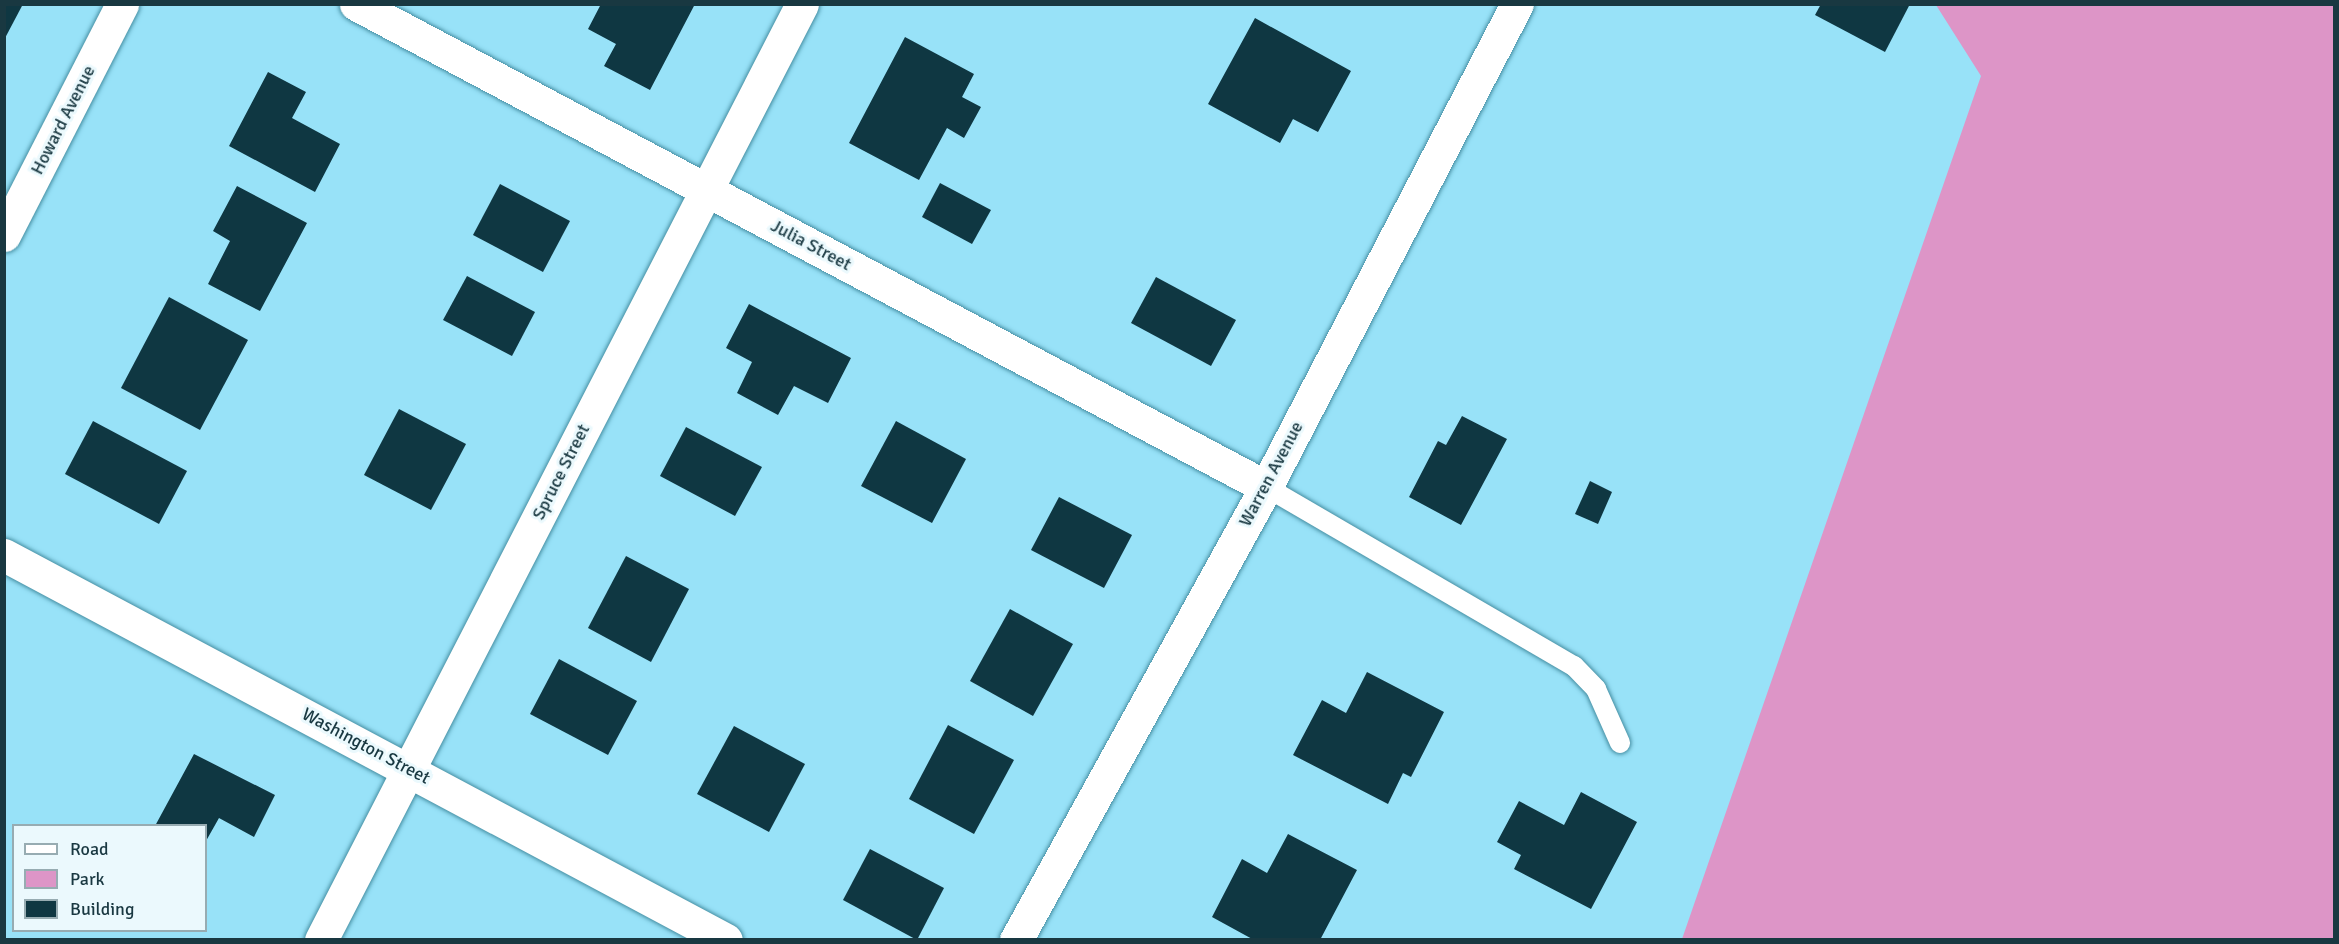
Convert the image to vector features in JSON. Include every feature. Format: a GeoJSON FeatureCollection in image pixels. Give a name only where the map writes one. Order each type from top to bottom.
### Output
{"type":"FeatureCollection","features":[{"type":"Feature","properties":{"kind":"street","name":"Howard Avenue"},"geometry":{"type":"LineString","coordinates":[[4,235],[122,4]]}},
{"type":"Feature","properties":{"kind":"street","name":"Julia Street"},"geometry":{"type":"LineString","coordinates":[[356,4],[1266,487]]}},
{"type":"Feature","properties":{"kind":"street","name":"Spruce Street"},"geometry":{"type":"LineString","coordinates":[[321,939],[411,770],[704,189],[802,4]]}},
{"type":"Feature","properties":{"kind":"street","name":"Warren Avenue"},"geometry":{"type":"LineString","coordinates":[[1016,939],[1266,487],[1517,4]]}},
{"type":"Feature","properties":{"kind":"street","name":"Washington Street"},"geometry":{"type":"LineString","coordinates":[[4,555],[726,939]]}},
{"type":"Feature","properties":{"kind":"lane"},"geometry":{"type":"LineString","coordinates":[[1266,487],[1574,666],[1596,689],[1620,743]]}},
{"type":"Feature","properties":{"kind":"green space"},"geometry":{"type":"Polygon","coordinates":[[[1936,5],[2334,5],[2334,939],[1682,939],[1981,76],[1936,5]]]}},
{"type":"Feature","properties":{"kind":"building"},"geometry":{"type":"Polygon","coordinates":[[[4,4],[23,4],[4,40],[4,4]]]}},
{"type":"Feature","properties":{"kind":"building"},"geometry":{"type":"Polygon","coordinates":[[[601,4],[695,4],[650,90],[604,66],[616,44],[588,29],[601,4]]]}},
{"type":"Feature","properties":{"kind":"building"},"geometry":{"type":"Polygon","coordinates":[[[1821,4],[1910,4],[1885,52],[1815,15],[1821,4]]]}},
{"type":"Feature","properties":{"kind":"building"},"geometry":{"type":"Polygon","coordinates":[[[1255,18],[1351,71],[1318,132],[1293,119],[1280,143],[1208,104],[1255,18]]]}},
{"type":"Feature","properties":{"kind":"building"},"geometry":{"type":"Polygon","coordinates":[[[905,37],[974,74],[962,97],[981,107],[964,138],[947,128],[919,180],[849,143],[905,37]]]}},
{"type":"Feature","properties":{"kind":"building"},"geometry":{"type":"Polygon","coordinates":[[[268,72],[306,92],[292,118],[340,144],[315,192],[229,146],[268,72]]]}},
{"type":"Feature","properties":{"kind":"building"},"geometry":{"type":"Polygon","coordinates":[[[940,183],[991,210],[972,244],[922,217],[940,183]]]}},
{"type":"Feature","properties":{"kind":"building"},"geometry":{"type":"Polygon","coordinates":[[[500,184],[570,221],[543,272],[473,235],[500,184]]]}},
{"type":"Feature","properties":{"kind":"building"},"geometry":{"type":"Polygon","coordinates":[[[237,186],[307,223],[260,311],[208,284],[230,241],[213,231],[237,186]]]}},
{"type":"Feature","properties":{"kind":"building"},"geometry":{"type":"Polygon","coordinates":[[[467,276],[535,312],[512,356],[443,320],[467,276]]]}},
{"type":"Feature","properties":{"kind":"building"},"geometry":{"type":"Polygon","coordinates":[[[1156,277],[1236,320],[1211,366],[1131,323],[1156,277]]]}},
{"type":"Feature","properties":{"kind":"building"},"geometry":{"type":"Polygon","coordinates":[[[169,297],[248,340],[200,430],[121,388],[169,297]]]}},
{"type":"Feature","properties":{"kind":"building"},"geometry":{"type":"Polygon","coordinates":[[[749,304],[851,358],[828,403],[794,386],[778,415],[737,393],[752,362],[726,348],[749,304]]]}},
{"type":"Feature","properties":{"kind":"building"},"geometry":{"type":"Polygon","coordinates":[[[399,409],[466,444],[431,510],[364,475],[399,409]]]}},
{"type":"Feature","properties":{"kind":"building"},"geometry":{"type":"Polygon","coordinates":[[[1462,416],[1507,439],[1461,525],[1409,497],[1438,441],[1446,445],[1462,416]]]}},
{"type":"Feature","properties":{"kind":"building"},"geometry":{"type":"Polygon","coordinates":[[[93,421],[187,471],[159,524],[65,474],[93,421]]]}},
{"type":"Feature","properties":{"kind":"building"},"geometry":{"type":"Polygon","coordinates":[[[896,421],[966,459],[932,523],[861,486],[896,421]]]}},
{"type":"Feature","properties":{"kind":"building"},"geometry":{"type":"Polygon","coordinates":[[[686,427],[762,467],[735,516],[660,476],[686,427]]]}},
{"type":"Feature","properties":{"kind":"building"},"geometry":{"type":"Polygon","coordinates":[[[1590,481],[1612,492],[1598,524],[1575,514],[1590,481]]]}},
{"type":"Feature","properties":{"kind":"building"},"geometry":{"type":"Polygon","coordinates":[[[1059,497],[1132,535],[1104,588],[1031,550],[1059,497]]]}},
{"type":"Feature","properties":{"kind":"building"},"geometry":{"type":"Polygon","coordinates":[[[626,556],[689,589],[651,662],[588,628],[626,556]]]}},
{"type":"Feature","properties":{"kind":"building"},"geometry":{"type":"Polygon","coordinates":[[[1010,609],[1073,644],[1033,716],[970,681],[1010,609]]]}},
{"type":"Feature","properties":{"kind":"building"},"geometry":{"type":"Polygon","coordinates":[[[559,659],[637,701],[608,755],[530,714],[559,659]]]}},
{"type":"Feature","properties":{"kind":"building"},"geometry":{"type":"Polygon","coordinates":[[[1367,672],[1444,712],[1411,777],[1403,773],[1388,804],[1293,755],[1322,700],[1346,713],[1367,672]]]}},
{"type":"Feature","properties":{"kind":"building"},"geometry":{"type":"Polygon","coordinates":[[[948,725],[1014,760],[974,834],[909,799],[948,725]]]}},
{"type":"Feature","properties":{"kind":"building"},"geometry":{"type":"Polygon","coordinates":[[[734,726],[805,764],[769,832],[697,794],[734,726]]]}},
{"type":"Feature","properties":{"kind":"building"},"geometry":{"type":"Polygon","coordinates":[[[194,754],[275,795],[254,837],[219,818],[207,839],[207,824],[156,824],[194,754]]]}},
{"type":"Feature","properties":{"kind":"building"},"geometry":{"type":"Polygon","coordinates":[[[1581,792],[1637,822],[1591,909],[1514,869],[1521,855],[1497,842],[1519,801],[1564,825],[1581,792]]]}},
{"type":"Feature","properties":{"kind":"building"},"geometry":{"type":"Polygon","coordinates":[[[1288,834],[1357,870],[1320,940],[1254,940],[1212,917],[1242,859],[1267,873],[1288,834]]]}},
{"type":"Feature","properties":{"kind":"building"},"geometry":{"type":"Polygon","coordinates":[[[870,849],[944,888],[917,940],[843,900],[870,849]]]}}]}
